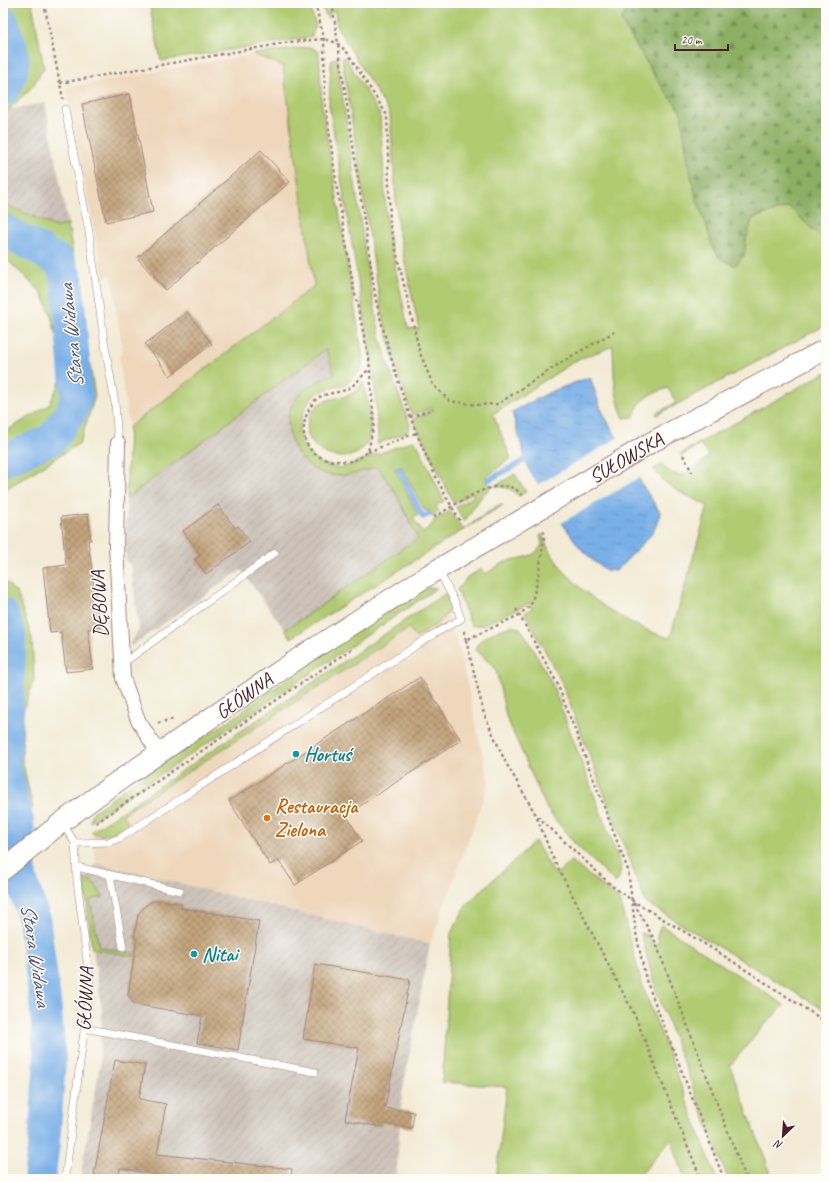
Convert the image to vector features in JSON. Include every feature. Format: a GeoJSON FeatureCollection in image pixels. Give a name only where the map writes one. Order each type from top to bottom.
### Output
{"type":"FeatureCollection","features":[{"type":"Feature","properties":{"kind":"main road","name":"SUŁOWSKA"},"geometry":{"type":"LineString","coordinates":[[434,572],[650,443],[826,349]]}},
{"type":"Feature","properties":{"kind":"main road","name":"GŁÓWNA"},"geometry":{"type":"LineString","coordinates":[[3,870],[62,822],[159,754],[299,658],[434,572]]}},
{"type":"Feature","properties":{"kind":"street","name":"DĘBOWA"},"geometry":{"type":"LineString","coordinates":[[118,443],[116,546],[123,678],[138,720],[159,754]]}},
{"type":"Feature","properties":{"kind":"lane"},"geometry":{"type":"LineString","coordinates":[[65,109],[90,232],[104,340],[115,403],[118,443]]}},
{"type":"Feature","properties":{"kind":"lane"},"geometry":{"type":"LineString","coordinates":[[122,664],[275,553]]}},
{"type":"Feature","properties":{"kind":"lane"},"geometry":{"type":"LineString","coordinates":[[75,843],[109,842],[120,838],[434,634],[461,619],[456,602],[434,572]]}},
{"type":"Feature","properties":{"kind":"lane","name":"GŁÓWNA"},"geometry":{"type":"LineString","coordinates":[[62,822],[75,843],[77,880],[90,985],[65,1179]]}},
{"type":"Feature","properties":{"kind":"lane"},"geometry":{"type":"LineString","coordinates":[[77,867],[180,891]]}},
{"type":"Feature","properties":{"kind":"lane"},"geometry":{"type":"LineString","coordinates":[[110,875],[123,947]]}},
{"type":"Feature","properties":{"kind":"lane"},"geometry":{"type":"LineString","coordinates":[[84,1028],[315,1072]]}},
{"type":"Feature","properties":{"kind":"path"},"geometry":{"type":"LineString","coordinates":[[44,3],[65,109]]}},
{"type":"Feature","properties":{"kind":"path"},"geometry":{"type":"LineString","coordinates":[[315,3],[324,39],[326,107],[353,285],[369,369],[374,424],[368,452]]}},
{"type":"Feature","properties":{"kind":"path"},"geometry":{"type":"LineString","coordinates":[[332,3],[376,301],[387,346],[416,433],[452,507],[461,522]]}},
{"type":"Feature","properties":{"kind":"path"},"geometry":{"type":"LineString","coordinates":[[60,83],[290,42],[324,39],[337,43],[347,52],[387,115],[390,225],[420,353],[433,385],[450,401],[477,405],[498,404],[565,360],[614,332]]}},
{"type":"Feature","properties":{"kind":"path"},"geometry":{"type":"LineString","coordinates":[[369,369],[348,389],[323,396],[314,401],[307,413],[303,426],[304,441],[313,453],[323,459],[332,461],[353,461],[368,452],[416,433]]}},
{"type":"Feature","properties":{"kind":"path"},"geometry":{"type":"LineString","coordinates":[[410,417],[433,409]]}},
{"type":"Feature","properties":{"kind":"path"},"geometry":{"type":"LineString","coordinates":[[683,455],[692,472]]}},
{"type":"Feature","properties":{"kind":"path"},"geometry":{"type":"LineString","coordinates":[[434,517],[474,494],[494,486],[507,486],[520,491]]}},
{"type":"Feature","properties":{"kind":"path"},"geometry":{"type":"LineString","coordinates":[[466,640],[519,615],[531,605],[537,582],[544,533]]}},
{"type":"Feature","properties":{"kind":"path"},"geometry":{"type":"LineString","coordinates":[[516,609],[557,683],[628,870],[636,933],[646,980],[724,1179]]}},
{"type":"Feature","properties":{"kind":"path"},"geometry":{"type":"LineString","coordinates":[[461,619],[484,714],[504,761],[536,815],[552,856],[635,1016],[701,1179]]}},
{"type":"Feature","properties":{"kind":"path"},"geometry":{"type":"LineString","coordinates":[[90,826],[355,646]]}},
{"type":"Feature","properties":{"kind":"path"},"geometry":{"type":"LineString","coordinates":[[536,815],[612,886],[633,901],[718,952],[826,1022]]}},
{"type":"Feature","properties":{"kind":"path"},"geometry":{"type":"LineString","coordinates":[[633,901],[655,941],[746,1179]]}},
{"type":"Feature","properties":{"kind":"shaded area"},"geometry":{"type":"Polygon","coordinates":[[[253,54],[283,66],[314,286],[129,427],[119,356],[123,352],[111,274],[104,279],[66,88],[253,54]]]}},
{"type":"Feature","properties":{"kind":"shaded area"},"geometry":{"type":"Polygon","coordinates":[[[45,103],[68,224],[56,227],[3,203],[3,115],[10,109],[45,103]]]}},
{"type":"Feature","properties":{"kind":"shaded area"},"geometry":{"type":"Polygon","coordinates":[[[326,349],[334,374],[312,383],[288,419],[302,460],[351,475],[378,467],[397,495],[418,538],[285,630],[241,570],[131,646],[130,643],[139,630],[131,566],[126,561],[126,499],[326,349]]]}},
{"type":"Feature","properties":{"kind":"shaded area"},"geometry":{"type":"Polygon","coordinates":[[[436,598],[446,612],[460,652],[489,783],[430,944],[96,863],[91,832],[436,598]]]}},
{"type":"Feature","properties":{"kind":"shaded area"},"geometry":{"type":"Polygon","coordinates":[[[96,863],[430,944],[402,1094],[396,1179],[80,1179],[100,1065],[102,1010],[83,882],[84,878],[96,863]]]}},
{"type":"Feature","properties":{"kind":"green space"},"geometry":{"type":"Polygon","coordinates":[[[3,3],[32,3],[44,68],[32,87],[3,115],[3,3]]]}},
{"type":"Feature","properties":{"kind":"green space"},"geometry":{"type":"Polygon","coordinates":[[[149,3],[309,3],[316,26],[311,37],[161,61],[149,3]]]}},
{"type":"Feature","properties":{"kind":"green space"},"geometry":{"type":"Polygon","coordinates":[[[320,3],[631,3],[621,20],[659,83],[681,112],[688,162],[712,245],[719,258],[735,266],[744,256],[746,239],[753,218],[789,207],[826,242],[826,325],[657,415],[656,413],[676,403],[668,388],[646,397],[636,410],[634,417],[624,418],[620,409],[616,391],[613,346],[575,361],[493,414],[511,458],[486,477],[490,486],[489,490],[484,493],[464,522],[456,507],[474,496],[472,493],[454,504],[413,419],[433,410],[432,408],[412,415],[392,355],[380,303],[342,58],[346,58],[380,115],[387,227],[408,328],[419,329],[398,230],[390,114],[337,27],[335,11],[331,12],[328,19],[320,3]]]}},
{"type":"Feature","properties":{"kind":"green space"},"geometry":{"type":"Polygon","coordinates":[[[631,3],[826,3],[826,242],[789,207],[753,218],[746,239],[744,256],[735,266],[719,258],[712,245],[696,198],[688,162],[681,112],[659,83],[621,20],[631,3]]]}},
{"type":"Feature","properties":{"kind":"green space"},"geometry":{"type":"Polygon","coordinates":[[[311,47],[319,52],[322,106],[363,359],[361,370],[347,384],[321,391],[310,399],[303,414],[299,429],[301,443],[314,458],[323,464],[341,468],[412,441],[417,443],[444,501],[436,506],[439,512],[432,516],[428,510],[425,511],[401,466],[395,469],[418,515],[413,518],[423,533],[434,520],[450,511],[463,530],[498,505],[503,505],[291,638],[285,630],[418,538],[397,495],[378,467],[345,475],[333,475],[320,472],[309,466],[293,445],[289,432],[288,419],[291,407],[298,396],[306,389],[334,374],[326,349],[126,499],[129,427],[314,286],[283,66],[253,54],[311,47]]]}},
{"type":"Feature","properties":{"kind":"green space"},"geometry":{"type":"Polygon","coordinates":[[[337,58],[366,260],[379,332],[388,365],[410,425],[407,432],[377,444],[378,439],[374,378],[329,104],[331,62],[333,59],[337,58]]]}},
{"type":"Feature","properties":{"kind":"green space"},"geometry":{"type":"Polygon","coordinates":[[[3,203],[56,227],[68,224],[95,396],[80,443],[3,491],[3,433],[49,405],[66,369],[50,313],[42,293],[3,256],[3,203]]]}},
{"type":"Feature","properties":{"kind":"green space"},"geometry":{"type":"Polygon","coordinates":[[[826,372],[826,1011],[646,903],[561,681],[525,613],[532,608],[530,603],[483,625],[471,626],[457,589],[463,584],[467,577],[482,569],[486,574],[506,562],[527,557],[535,553],[542,544],[540,536],[542,534],[550,552],[562,569],[577,585],[595,600],[633,624],[670,638],[708,506],[671,487],[654,469],[662,464],[668,471],[680,475],[693,470],[709,455],[700,444],[682,456],[680,454],[826,372]]]}},
{"type":"Feature","properties":{"kind":"green space"},"geometry":{"type":"Polygon","coordinates":[[[363,382],[371,421],[370,433],[364,447],[354,455],[341,457],[328,454],[316,448],[309,437],[307,424],[314,409],[322,402],[353,393],[363,382]]]}},
{"type":"Feature","properties":{"kind":"green space"},"geometry":{"type":"Polygon","coordinates":[[[515,474],[526,492],[518,496],[516,493],[505,487],[495,486],[515,474]]]}},
{"type":"Feature","properties":{"kind":"green space"},"geometry":{"type":"Polygon","coordinates":[[[3,579],[17,593],[32,638],[34,680],[23,711],[22,759],[33,808],[3,836],[3,579]]]}},
{"type":"Feature","properties":{"kind":"green space"},"geometry":{"type":"Polygon","coordinates":[[[426,588],[437,588],[90,822],[93,812],[145,774],[232,719],[326,651],[426,588]]]}},
{"type":"Feature","properties":{"kind":"green space"},"geometry":{"type":"Polygon","coordinates":[[[446,593],[451,604],[445,616],[432,628],[416,638],[409,628],[123,814],[129,825],[106,835],[91,832],[446,593]]]}},
{"type":"Feature","properties":{"kind":"green space"},"geometry":{"type":"Polygon","coordinates":[[[511,626],[520,628],[524,633],[551,681],[621,866],[619,878],[616,883],[574,843],[547,809],[506,716],[496,669],[475,649],[477,644],[485,637],[511,626]]]}},
{"type":"Feature","properties":{"kind":"green space"},"geometry":{"type":"Polygon","coordinates":[[[535,841],[555,875],[571,861],[619,899],[642,984],[717,1179],[685,1179],[671,1139],[637,1179],[496,1179],[507,1087],[442,1082],[451,933],[467,904],[535,841]]]}},
{"type":"Feature","properties":{"kind":"green space"},"geometry":{"type":"Polygon","coordinates":[[[84,878],[94,883],[103,897],[90,900],[99,947],[134,953],[133,956],[92,949],[84,878]]]}},
{"type":"Feature","properties":{"kind":"green space"},"geometry":{"type":"Polygon","coordinates":[[[661,925],[784,1005],[758,1032],[730,1066],[773,1179],[728,1179],[655,988],[641,933],[649,936],[652,945],[659,943],[657,935],[661,925]]]}},
{"type":"Feature","properties":{"kind":"water"},"geometry":{"type":"Polygon","coordinates":[[[590,377],[601,409],[643,486],[660,512],[659,520],[651,535],[616,571],[606,570],[593,561],[581,549],[562,523],[528,468],[512,412],[550,392],[590,377]]]}},
{"type":"Feature","properties":{"kind":"pier"},"geometry":{"type":"Polygon","coordinates":[[[619,437],[640,477],[560,524],[536,486],[619,437]]]}},
{"type":"Feature","properties":{"kind":"building"},"geometry":{"type":"Polygon","coordinates":[[[130,94],[153,212],[106,222],[82,104],[130,94]]]}},
{"type":"Feature","properties":{"kind":"building"},"geometry":{"type":"Polygon","coordinates":[[[261,150],[290,182],[166,290],[137,258],[261,150]]]}},
{"type":"Feature","properties":{"kind":"building"},"geometry":{"type":"Polygon","coordinates":[[[187,312],[212,344],[170,376],[145,344],[187,312]]]}},
{"type":"Feature","properties":{"kind":"building"},"geometry":{"type":"Polygon","coordinates":[[[218,505],[235,528],[238,526],[250,542],[206,574],[195,559],[201,555],[183,531],[218,505]]]}},
{"type":"Feature","properties":{"kind":"building"},"geometry":{"type":"Polygon","coordinates":[[[88,514],[91,540],[88,540],[99,627],[88,629],[93,669],[66,672],[61,632],[50,633],[43,568],[66,565],[61,517],[88,514]]]}},
{"type":"Feature","properties":{"kind":"building"},"geometry":{"type":"Polygon","coordinates":[[[420,677],[461,740],[346,815],[362,841],[295,885],[278,860],[270,865],[229,801],[420,677]]]}},
{"type":"Feature","properties":{"kind":"building","name":"Nitai"},"geometry":{"type":"Polygon","coordinates":[[[161,900],[182,904],[181,908],[259,921],[238,1050],[197,1043],[202,1016],[134,1004],[128,995],[137,939],[134,938],[138,914],[146,905],[153,901],[161,900]]]}},
{"type":"Feature","properties":{"kind":"building"},"geometry":{"type":"Polygon","coordinates":[[[315,964],[410,980],[385,1108],[414,1112],[412,1128],[382,1123],[381,1127],[345,1120],[359,1048],[303,1039],[315,964]]]}},
{"type":"Feature","properties":{"kind":"building"},"geometry":{"type":"Polygon","coordinates":[[[115,1060],[145,1065],[139,1099],[166,1104],[157,1154],[292,1169],[291,1179],[179,1179],[120,1168],[119,1179],[94,1175],[115,1060]]]}},
{"type":"Feature","properties":{"kind":"waterway","name":"Stara Widawa"},"geometry":{"type":"LineString","coordinates":[[3,22],[13,56],[12,70],[8,83],[3,90]]}},
{"type":"Feature","properties":{"kind":"waterway","name":"Stara Widawa"},"geometry":{"type":"LineString","coordinates":[[3,229],[59,261],[67,280],[77,398],[71,412],[52,439],[3,461]]}},
{"type":"Feature","properties":{"kind":"waterway"},"geometry":{"type":"LineString","coordinates":[[488,480],[525,460]]}},
{"type":"Feature","properties":{"kind":"waterway"},"geometry":{"type":"LineString","coordinates":[[399,469],[423,517],[429,514]]}},
{"type":"Feature","properties":{"kind":"waterway","name":"Stara Widawa"},"geometry":{"type":"LineString","coordinates":[[3,614],[10,634],[5,765],[18,821],[21,879],[34,918],[45,1001],[50,1060],[44,1143],[39,1179]]}},
{"type":"Feature","properties":{"kind":"place","name":"Hortuś"},"geometry":{"type":"Point","coordinates":[296,754]}},
{"type":"Feature","properties":{"kind":"place","name":"Restauracja Zielona"},"geometry":{"type":"Point","coordinates":[267,818]}},
{"type":"Feature","properties":{"kind":"place","name":"Nitai"},"geometry":{"type":"Point","coordinates":[194,954]}}]}
